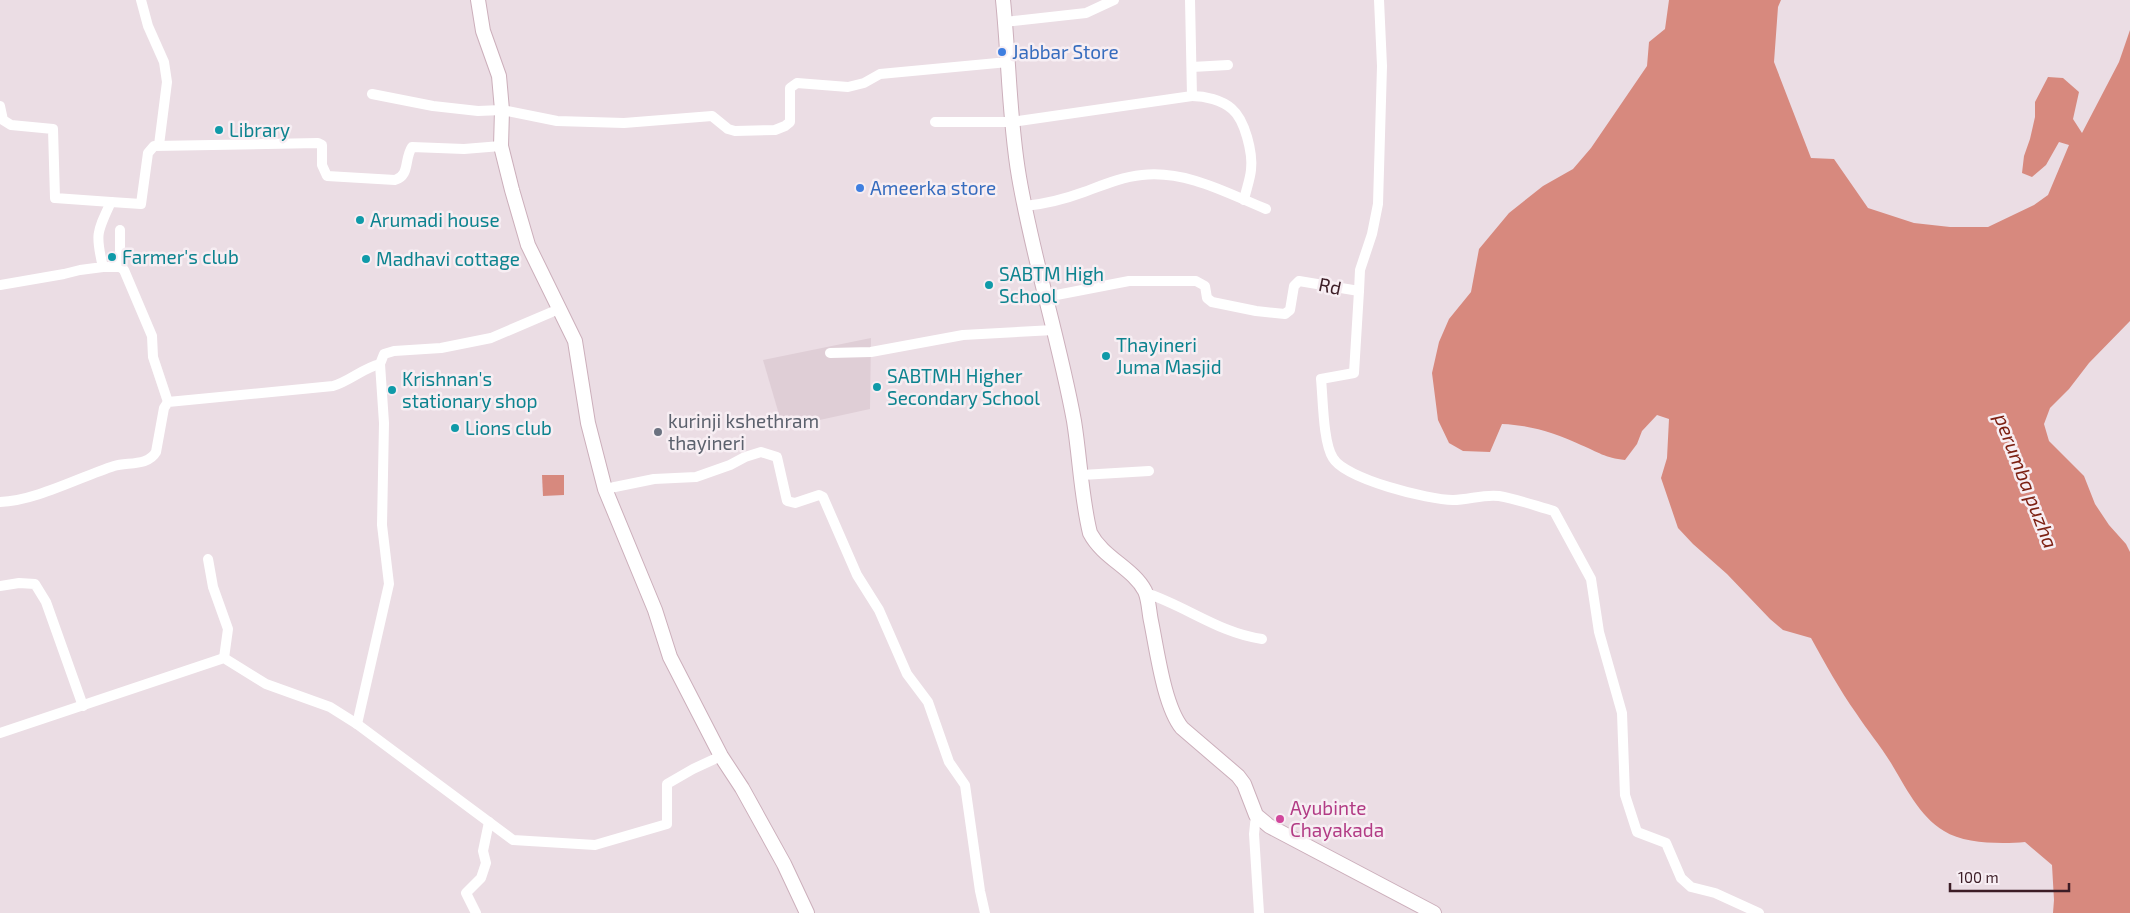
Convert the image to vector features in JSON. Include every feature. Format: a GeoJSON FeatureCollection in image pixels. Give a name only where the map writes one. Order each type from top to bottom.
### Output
{"type":"FeatureCollection","features":[{"type":"Feature","properties":{"kind":"main road"},"geometry":{"type":"LineString","coordinates":[[478,0],[483,31],[499,76],[502,110],[501,146],[528,245],[575,341],[588,422],[605,489],[655,610],[670,657],[721,756],[742,788],[780,856],[807,913]]}},
{"type":"Feature","properties":{"kind":"main road"},"geometry":{"type":"LineString","coordinates":[[1003,0],[1012,122],[1025,206],[1032,244],[1074,420],[1086,516],[1090,533],[1095,544],[1137,581],[1146,593],[1160,668],[1175,719],[1182,728],[1238,776],[1244,784],[1256,815],[1269,826],[1434,913]]}},
{"type":"Feature","properties":{"kind":"street"},"geometry":{"type":"LineString","coordinates":[[140,0],[148,26],[164,62],[166,76],[159,145]]}},
{"type":"Feature","properties":{"kind":"street"},"geometry":{"type":"LineString","coordinates":[[1005,22],[1086,13],[1114,0]]}},
{"type":"Feature","properties":{"kind":"street"},"geometry":{"type":"LineString","coordinates":[[1190,0],[1192,96]]}},
{"type":"Feature","properties":{"kind":"street","name":"Rd"},"geometry":{"type":"LineString","coordinates":[[1046,297],[1129,281],[1196,281],[1205,286],[1207,298],[1212,302],[1256,311],[1285,314],[1290,310],[1294,286],[1299,280],[1359,292],[1360,270],[1372,234],[1378,204],[1382,66],[1379,0]]}},
{"type":"Feature","properties":{"kind":"street"},"geometry":{"type":"LineString","coordinates":[[372,94],[440,107],[478,111],[502,110],[557,121],[624,123],[712,116],[728,129],[735,131],[775,130],[790,122],[790,88],[797,83],[848,88],[886,73],[1008,62]]}},
{"type":"Feature","properties":{"kind":"street"},"geometry":{"type":"LineString","coordinates":[[1192,67],[1228,66]]}},
{"type":"Feature","properties":{"kind":"street"},"geometry":{"type":"LineString","coordinates":[[935,122],[1012,122],[1192,96],[1206,96],[1232,109],[1250,143],[1251,171],[1244,200]]}},
{"type":"Feature","properties":{"kind":"street"},"geometry":{"type":"LineString","coordinates":[[0,106],[3,120],[11,125],[53,129],[56,198],[141,204],[148,153],[154,146],[159,145],[318,143],[322,145],[322,165],[327,176],[395,180],[402,178],[405,174],[408,152],[412,147],[464,149],[501,146]]}},
{"type":"Feature","properties":{"kind":"street"},"geometry":{"type":"LineString","coordinates":[[1025,206],[1067,198],[1143,174],[1189,179],[1214,186],[1266,208]]}},
{"type":"Feature","properties":{"kind":"street"},"geometry":{"type":"LineString","coordinates":[[103,267],[98,246],[98,236],[100,223],[111,202]]}},
{"type":"Feature","properties":{"kind":"street"},"geometry":{"type":"LineString","coordinates":[[120,230],[120,267]]}},
{"type":"Feature","properties":{"kind":"street"},"geometry":{"type":"LineString","coordinates":[[0,285],[80,270],[120,267],[124,270],[152,336],[153,357],[168,402]]}},
{"type":"Feature","properties":{"kind":"street"},"geometry":{"type":"LineString","coordinates":[[1359,292],[1354,373],[1321,379],[1328,444],[1333,458],[1352,472],[1393,489],[1453,500],[1500,496],[1554,511],[1591,579],[1600,632],[1622,712],[1625,795],[1638,832],[1666,843],[1681,878],[1691,886],[1715,893],[1759,913]]}},
{"type":"Feature","properties":{"kind":"street"},"geometry":{"type":"LineString","coordinates":[[357,724],[390,584],[382,525],[384,423],[380,364],[384,354],[394,351],[441,348],[491,338],[559,309]]}},
{"type":"Feature","properties":{"kind":"street"},"geometry":{"type":"LineString","coordinates":[[830,353],[871,352],[963,335],[1054,330]]}},
{"type":"Feature","properties":{"kind":"street"},"geometry":{"type":"LineString","coordinates":[[168,402],[333,386],[354,378],[371,366],[380,364]]}},
{"type":"Feature","properties":{"kind":"street"},"geometry":{"type":"LineString","coordinates":[[0,502],[29,497],[116,466],[142,462],[153,458],[156,452],[164,408],[168,402]]}},
{"type":"Feature","properties":{"kind":"street"},"geometry":{"type":"LineString","coordinates":[[605,489],[654,479],[696,477],[761,452],[777,457],[787,501],[795,503],[818,495],[823,497],[856,575],[879,610],[907,674],[928,702],[949,762],[965,784],[980,891],[986,913]]}},
{"type":"Feature","properties":{"kind":"street"},"geometry":{"type":"LineString","coordinates":[[1082,475],[1149,472]]}},
{"type":"Feature","properties":{"kind":"street"},"geometry":{"type":"LineString","coordinates":[[208,559],[213,587],[228,629],[224,658]]}},
{"type":"Feature","properties":{"kind":"street"},"geometry":{"type":"LineString","coordinates":[[0,586],[19,583],[35,584],[46,602],[83,706]]}},
{"type":"Feature","properties":{"kind":"street"},"geometry":{"type":"LineString","coordinates":[[1146,593],[1180,606],[1211,624],[1244,636],[1262,639]]}},
{"type":"Feature","properties":{"kind":"street"},"geometry":{"type":"LineString","coordinates":[[224,658],[266,684],[330,707],[357,724],[513,840],[595,845],[667,824],[667,784],[721,756]]}},
{"type":"Feature","properties":{"kind":"street"},"geometry":{"type":"LineString","coordinates":[[0,733],[224,658]]}},
{"type":"Feature","properties":{"kind":"street"},"geometry":{"type":"LineString","coordinates":[[1256,815],[1254,834],[1259,913]]}},
{"type":"Feature","properties":{"kind":"street"},"geometry":{"type":"LineString","coordinates":[[476,913],[466,893],[481,878],[486,864],[483,851],[489,822]]}},
{"type":"Feature","properties":{"kind":"shaded area"},"geometry":{"type":"Polygon","coordinates":[[[871,338],[870,409],[783,428],[763,360],[871,338]]]}},
{"type":"Feature","properties":{"kind":"water","name":"perumba puzha"},"geometry":{"type":"Polygon","coordinates":[[[1669,0],[1781,0],[1778,7],[1774,62],[1811,158],[1834,159],[1868,208],[1914,223],[1950,227],[1988,227],[2034,205],[2048,195],[2069,145],[2059,142],[2046,165],[2032,177],[2022,173],[2024,156],[2035,117],[2035,102],[2048,77],[2063,78],[2079,92],[2073,119],[2082,133],[2119,62],[2130,30],[2130,321],[2089,363],[2069,389],[2050,408],[2044,424],[2049,441],[2084,476],[2095,504],[2130,552],[2130,913],[2053,913],[2052,865],[2025,842],[1995,843],[1972,841],[1944,831],[1927,817],[1913,800],[1887,756],[1844,695],[1811,638],[1783,630],[1678,528],[1661,478],[1667,458],[1669,419],[1657,415],[1642,431],[1637,444],[1625,460],[1607,456],[1552,433],[1502,424],[1490,452],[1463,451],[1449,443],[1438,420],[1432,373],[1439,342],[1449,319],[1471,292],[1479,249],[1509,213],[1543,186],[1573,169],[1591,148],[1647,66],[1649,42],[1665,29],[1669,0]]]}},
{"type":"Feature","properties":{"kind":"water"},"geometry":{"type":"Polygon","coordinates":[[[542,475],[564,475],[564,495],[543,496],[542,475]]]}},
{"type":"Feature","properties":{"kind":"place","name":"Jabbar Store"},"geometry":{"type":"Point","coordinates":[1002,52]}},
{"type":"Feature","properties":{"kind":"place","name":"Library"},"geometry":{"type":"Point","coordinates":[219,130]}},
{"type":"Feature","properties":{"kind":"place","name":"Ameerka store"},"geometry":{"type":"Point","coordinates":[860,188]}},
{"type":"Feature","properties":{"kind":"place","name":"Arumadi house"},"geometry":{"type":"Point","coordinates":[360,220]}},
{"type":"Feature","properties":{"kind":"place","name":"Farmer's club"},"geometry":{"type":"Point","coordinates":[112,257]}},
{"type":"Feature","properties":{"kind":"place","name":"Madhavi cottage"},"geometry":{"type":"Point","coordinates":[366,259]}},
{"type":"Feature","properties":{"kind":"place","name":"SABTM High School"},"geometry":{"type":"Point","coordinates":[989,285]}},
{"type":"Feature","properties":{"kind":"place","name":"Thayineri Juma Masjid"},"geometry":{"type":"Point","coordinates":[1106,356]}},
{"type":"Feature","properties":{"kind":"place","name":"SABTMH Higher Secondary School"},"geometry":{"type":"Point","coordinates":[877,387]}},
{"type":"Feature","properties":{"kind":"place","name":"Krishnan's stationary shop"},"geometry":{"type":"Point","coordinates":[392,390]}},
{"type":"Feature","properties":{"kind":"place","name":"Lions club"},"geometry":{"type":"Point","coordinates":[455,428]}},
{"type":"Feature","properties":{"kind":"place","name":"kurinji kshethram thayineri"},"geometry":{"type":"Point","coordinates":[658,432]}},
{"type":"Feature","properties":{"kind":"place","name":"Ayubinte Chayakada"},"geometry":{"type":"Point","coordinates":[1280,819]}}]}
